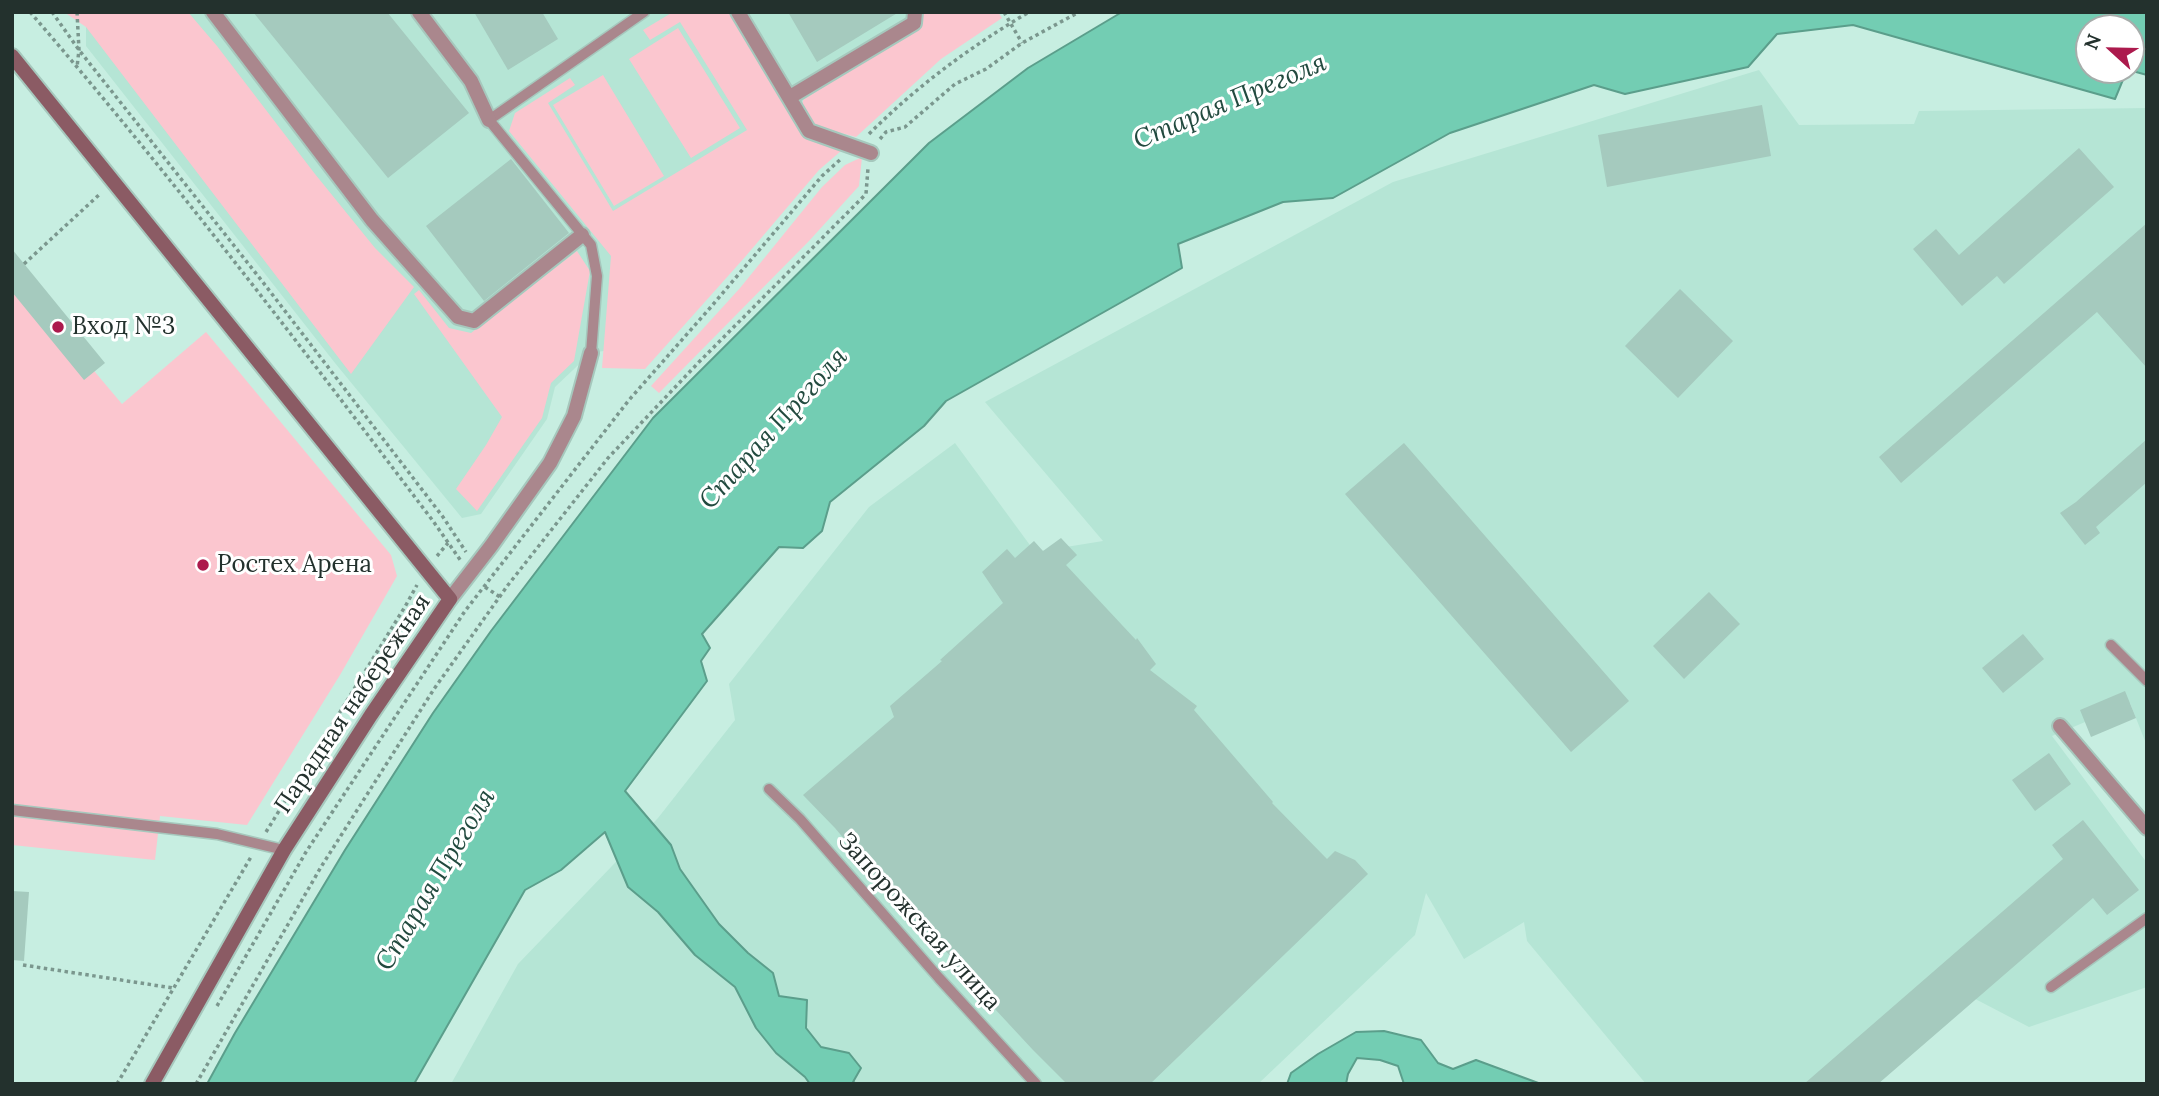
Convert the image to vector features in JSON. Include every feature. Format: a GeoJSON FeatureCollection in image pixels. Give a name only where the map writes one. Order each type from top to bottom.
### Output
{"type":"FeatureCollection","features":[{"type":"Feature","properties":{"kind":"main road"},"geometry":{"type":"LineString","coordinates":[[12,56],[450,599]]}},
{"type":"Feature","properties":{"kind":"main road","name":"Парадная набережная"},"geometry":{"type":"LineString","coordinates":[[152,1084],[284,850],[450,599]]}},
{"type":"Feature","properties":{"kind":"street"},"geometry":{"type":"LineString","coordinates":[[213,12],[372,220],[458,317],[474,321],[582,235]]}},
{"type":"Feature","properties":{"kind":"street"},"geometry":{"type":"LineString","coordinates":[[419,12],[471,82],[489,120]]}},
{"type":"Feature","properties":{"kind":"street"},"geometry":{"type":"LineString","coordinates":[[738,12],[809,131],[871,152]]}},
{"type":"Feature","properties":{"kind":"street"},"geometry":{"type":"LineString","coordinates":[[790,97],[914,23],[915,12]]}},
{"type":"Feature","properties":{"kind":"street","name":"Парадная набережная"},"geometry":{"type":"LineString","coordinates":[[450,599],[550,463],[574,416],[591,353]]}},
{"type":"Feature","properties":{"kind":"street"},"geometry":{"type":"LineString","coordinates":[[2060,726],[2147,828]]}},
{"type":"Feature","properties":{"kind":"lane"},"geometry":{"type":"LineString","coordinates":[[591,353],[597,276],[591,245],[489,120],[644,12]]}},
{"type":"Feature","properties":{"kind":"lane"},"geometry":{"type":"LineString","coordinates":[[2111,645],[2147,681]]}},
{"type":"Feature","properties":{"kind":"lane","name":"Запорожская улица"},"geometry":{"type":"LineString","coordinates":[[769,789],[800,819],[1035,1084]]}},
{"type":"Feature","properties":{"kind":"lane"},"geometry":{"type":"LineString","coordinates":[[12,810],[218,834],[284,850]]}},
{"type":"Feature","properties":{"kind":"lane"},"geometry":{"type":"LineString","coordinates":[[2051,988],[2147,918]]}},
{"type":"Feature","properties":{"kind":"path"},"geometry":{"type":"LineString","coordinates":[[30,12],[149,153],[255,286],[448,542],[473,570],[492,578]]}},
{"type":"Feature","properties":{"kind":"path"},"geometry":{"type":"LineString","coordinates":[[52,12],[443,517],[485,587],[500,597]]}},
{"type":"Feature","properties":{"kind":"path"},"geometry":{"type":"LineString","coordinates":[[77,12],[77,67]]}},
{"type":"Feature","properties":{"kind":"path"},"geometry":{"type":"LineString","coordinates":[[1004,12],[1022,43]]}},
{"type":"Feature","properties":{"kind":"path"},"geometry":{"type":"LineString","coordinates":[[214,1012],[306,852],[466,611],[629,400],[822,176],[893,110],[967,50],[1029,12]]}},
{"type":"Feature","properties":{"kind":"path"},"geometry":{"type":"LineString","coordinates":[[196,1084],[320,867],[434,689],[500,597],[608,458],[866,194],[871,152],[886,132],[905,127],[955,84],[986,69],[1022,43],[1079,12]]}},
{"type":"Feature","properties":{"kind":"path"},"geometry":{"type":"LineString","coordinates":[[24,264],[103,191]]}},
{"type":"Feature","properties":{"kind":"path"},"geometry":{"type":"LineString","coordinates":[[117,1084],[258,844],[407,605],[425,569],[448,542]]}},
{"type":"Feature","properties":{"kind":"path"},"geometry":{"type":"LineString","coordinates":[[23,965],[173,988]]}},
{"type":"Feature","properties":{"kind":"shaded area"},"geometry":{"type":"Polygon","coordinates":[[[64,12],[188,12],[375,248],[414,287],[351,374],[86,27],[64,12]]]}},
{"type":"Feature","properties":{"kind":"shaded area"},"geometry":{"type":"Polygon","coordinates":[[[86,12],[970,12],[790,176],[616,349],[591,353],[555,387],[547,419],[481,514],[462,518],[335,363],[86,46],[86,12]]]}},
{"type":"Feature","properties":{"kind":"shaded area"},"geometry":{"type":"Polygon","coordinates":[[[673,12],[729,12],[802,134],[841,151],[819,170],[645,369],[602,368],[611,256],[509,131],[515,113],[570,78],[575,85],[548,103],[613,211],[747,130],[680,22],[650,40],[643,30],[673,12]]]}},
{"type":"Feature","properties":{"kind":"shaded area"},"geometry":{"type":"Polygon","coordinates":[[[922,12],[998,12],[1002,18],[941,59],[856,137],[812,125],[802,107],[803,100],[919,27],[922,12]]]}},
{"type":"Feature","properties":{"kind":"shaded area"},"geometry":{"type":"Polygon","coordinates":[[[678,28],[740,128],[691,158],[629,59],[678,28]]]}},
{"type":"Feature","properties":{"kind":"shaded area"},"geometry":{"type":"Polygon","coordinates":[[[1759,70],[1799,125],[1914,124],[1919,111],[2147,108],[2147,746],[2130,703],[2052,736],[2147,863],[2147,987],[2029,1027],[1958,990],[1850,1084],[1646,1084],[1527,941],[1524,922],[1464,959],[1426,893],[1415,935],[1258,1084],[451,1084],[518,964],[658,818],[735,720],[729,684],[869,507],[955,443],[1035,552],[1103,541],[985,402],[1393,182],[1759,70]]]}},
{"type":"Feature","properties":{"kind":"shaded area"},"geometry":{"type":"Polygon","coordinates":[[[603,75],[664,176],[614,206],[553,105],[603,75]]]}},
{"type":"Feature","properties":{"kind":"shaded area"},"geometry":{"type":"Polygon","coordinates":[[[862,157],[859,186],[809,241],[659,393],[651,386],[740,288],[822,187],[845,165],[862,157]]]}},
{"type":"Feature","properties":{"kind":"shaded area","name":"Ростех Арена"},"geometry":{"type":"Polygon","coordinates":[[[12,249],[95,372],[122,404],[206,332],[391,555],[397,576],[340,675],[247,825],[160,816],[155,860],[12,845],[12,249]]]}},
{"type":"Feature","properties":{"kind":"shaded area"},"geometry":{"type":"Polygon","coordinates":[[[577,251],[590,271],[574,361],[551,383],[542,418],[477,511],[456,489],[502,417],[414,294],[419,290],[449,328],[471,333],[577,251]]]}},
{"type":"Feature","properties":{"kind":"water","name":"Старая Преголя"},"geometry":{"type":"Polygon","coordinates":[[[1122,12],[2147,12],[2147,75],[2145,14],[2075,14],[2075,84],[2121,84],[2115,99],[1853,25],[1777,34],[1748,67],[1625,94],[1594,85],[1450,133],[1333,198],[1283,202],[1178,244],[1182,268],[946,401],[924,426],[830,502],[822,531],[803,548],[779,547],[702,634],[710,648],[701,661],[707,681],[625,791],[671,845],[680,869],[719,924],[773,973],[779,996],[807,1000],[806,1028],[821,1047],[849,1053],[861,1068],[853,1082],[857,1084],[810,1084],[776,1053],[756,1028],[735,987],[695,955],[658,912],[628,887],[605,832],[561,870],[525,890],[414,1084],[207,1084],[345,850],[433,713],[491,631],[653,418],[929,143],[1028,68],[1122,12]]]}},
{"type":"Feature","properties":{"kind":"water"},"geometry":{"type":"Polygon","coordinates":[[[1384,1031],[1421,1040],[1438,1063],[1453,1069],[1476,1060],[1541,1084],[1404,1084],[1398,1066],[1380,1060],[1357,1058],[1346,1084],[1287,1084],[1291,1073],[1356,1032],[1384,1031]]]}},
{"type":"Feature","properties":{"kind":"building"},"geometry":{"type":"Polygon","coordinates":[[[253,12],[387,12],[469,113],[388,178],[253,12]]]}},
{"type":"Feature","properties":{"kind":"building"},"geometry":{"type":"Polygon","coordinates":[[[474,12],[542,12],[558,39],[508,70],[474,12]]]}},
{"type":"Feature","properties":{"kind":"building"},"geometry":{"type":"Polygon","coordinates":[[[788,12],[899,12],[817,62],[788,12]]]}},
{"type":"Feature","properties":{"kind":"building"},"geometry":{"type":"Polygon","coordinates":[[[1762,105],[1771,156],[1607,187],[1598,135],[1762,105]]]}},
{"type":"Feature","properties":{"kind":"building"},"geometry":{"type":"Polygon","coordinates":[[[2079,148],[2114,187],[2004,284],[1997,276],[1962,306],[1913,249],[1936,229],[1959,255],[2079,148]]]}},
{"type":"Feature","properties":{"kind":"building"},"geometry":{"type":"Polygon","coordinates":[[[511,159],[569,233],[484,301],[426,226],[511,159]]]}},
{"type":"Feature","properties":{"kind":"building"},"geometry":{"type":"Polygon","coordinates":[[[2147,223],[2147,368],[2097,312],[1901,483],[1879,457],[2147,223]]]}},
{"type":"Feature","properties":{"kind":"building","name":"Вход №3"},"geometry":{"type":"Polygon","coordinates":[[[12,249],[105,363],[84,380],[12,292],[12,249]]]}},
{"type":"Feature","properties":{"kind":"building"},"geometry":{"type":"Polygon","coordinates":[[[1680,289],[1733,341],[1678,398],[1625,346],[1680,289]]]}},
{"type":"Feature","properties":{"kind":"building"},"geometry":{"type":"Polygon","coordinates":[[[2147,439],[2147,482],[2096,527],[2100,533],[2085,545],[2060,513],[2147,439]]]}},
{"type":"Feature","properties":{"kind":"building"},"geometry":{"type":"Polygon","coordinates":[[[1404,443],[1629,701],[1571,752],[1345,494],[1404,443]]]}},
{"type":"Feature","properties":{"kind":"building"},"geometry":{"type":"Polygon","coordinates":[[[1061,538],[1077,555],[1066,565],[1136,640],[1137,638],[1156,664],[1150,670],[1197,706],[1194,710],[1272,803],[1327,859],[1335,851],[1355,860],[1368,874],[1150,1084],[1067,1084],[956,967],[959,964],[918,925],[835,828],[803,795],[894,717],[890,706],[1003,603],[982,572],[1007,549],[1015,558],[1034,541],[1043,551],[1061,538]]]}},
{"type":"Feature","properties":{"kind":"building"},"geometry":{"type":"Polygon","coordinates":[[[1709,592],[1740,624],[1684,679],[1653,646],[1709,592]]]}},
{"type":"Feature","properties":{"kind":"building"},"geometry":{"type":"Polygon","coordinates":[[[2023,634],[2044,659],[2003,693],[1982,668],[2023,634]]]}},
{"type":"Feature","properties":{"kind":"building"},"geometry":{"type":"Polygon","coordinates":[[[2125,691],[2136,718],[2091,737],[2080,710],[2125,691]]]}},
{"type":"Feature","properties":{"kind":"building"},"geometry":{"type":"Polygon","coordinates":[[[2049,753],[2071,784],[2035,811],[2012,780],[2049,753]]]}},
{"type":"Feature","properties":{"kind":"building"},"geometry":{"type":"Polygon","coordinates":[[[2083,820],[2139,890],[2107,915],[2093,898],[1878,1084],[1804,1084],[2063,859],[2052,845],[2083,820]]]}},
{"type":"Feature","properties":{"kind":"building"},"geometry":{"type":"Polygon","coordinates":[[[12,891],[29,892],[24,961],[12,960],[12,891]]]}},
{"type":"Feature","properties":{"kind":"place","name":"Вход №3"},"geometry":{"type":"Point","coordinates":[58,327]}},
{"type":"Feature","properties":{"kind":"place","name":"Ростех Арена"},"geometry":{"type":"Point","coordinates":[203,565]}}]}
